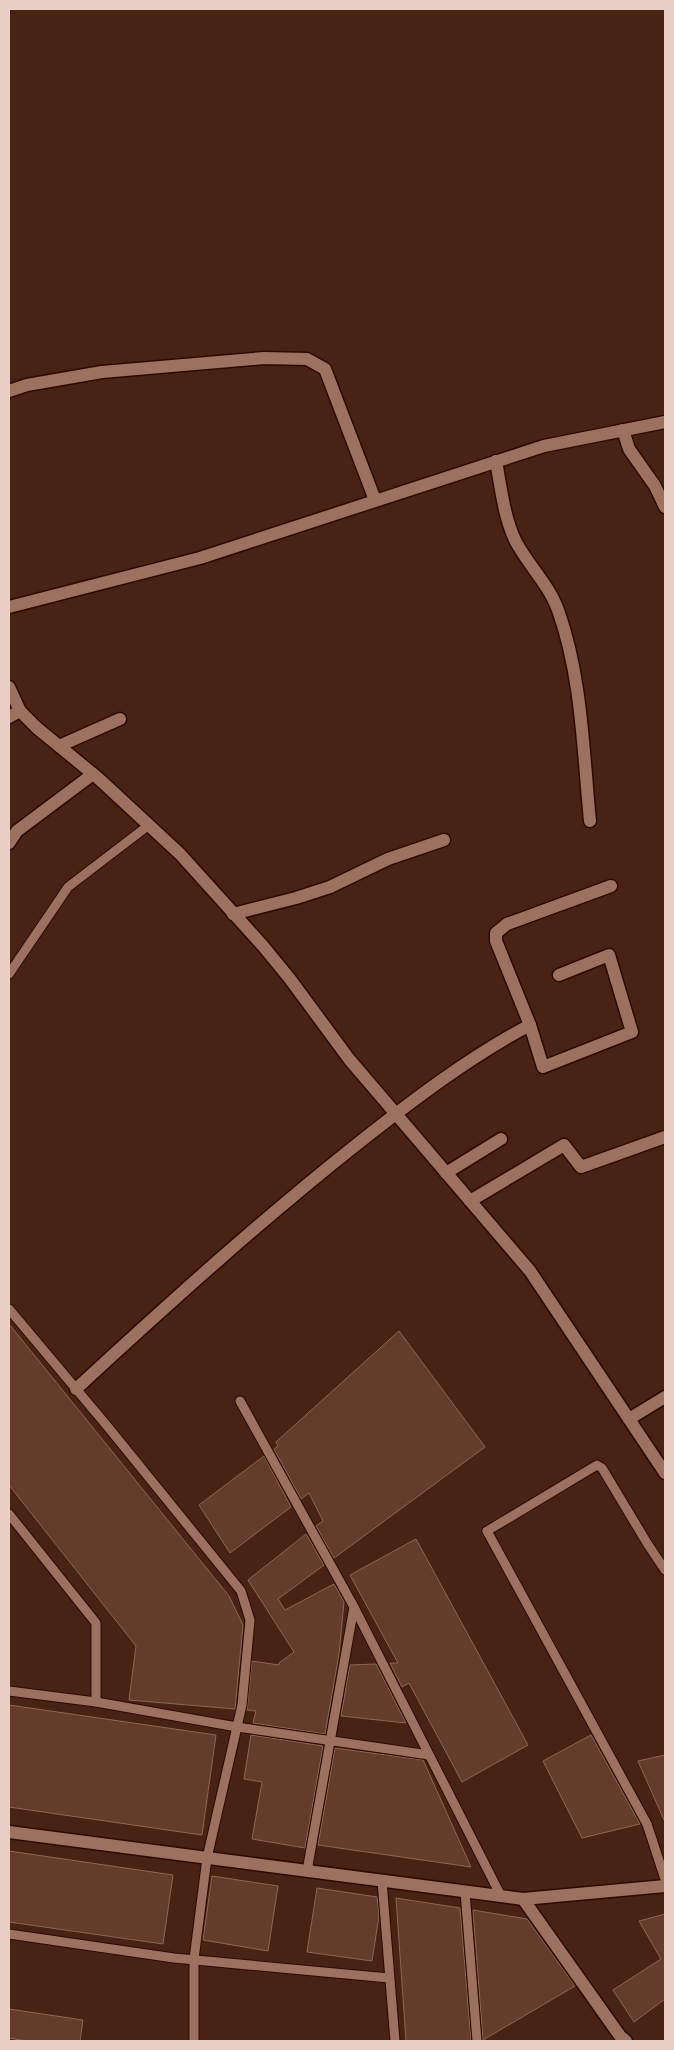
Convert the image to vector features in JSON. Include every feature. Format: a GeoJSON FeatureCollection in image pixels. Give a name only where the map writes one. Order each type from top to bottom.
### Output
{"type":"FeatureCollection","features":[{"type":"Feature","properties":{"kind":"street"},"geometry":{"type":"LineString","coordinates":[[9,391],[27,385],[102,372],[264,358],[307,359],[325,369],[375,500]]}},
{"type":"Feature","properties":{"kind":"street"},"geometry":{"type":"LineString","coordinates":[[9,607],[200,558],[544,446],[665,422]]}},
{"type":"Feature","properties":{"kind":"street"},"geometry":{"type":"LineString","coordinates":[[624,430],[629,449],[655,486],[665,507]]}},
{"type":"Feature","properties":{"kind":"street"},"geometry":{"type":"LineString","coordinates":[[496,461],[509,527],[517,544],[550,593],[558,610],[570,653],[576,682],[590,821]]}},
{"type":"Feature","properties":{"kind":"street"},"geometry":{"type":"LineString","coordinates":[[9,687],[14,714],[59,746],[180,854],[290,978],[349,1059],[530,1271],[665,1472]]}},
{"type":"Feature","properties":{"kind":"street"},"geometry":{"type":"LineString","coordinates":[[59,746],[120,719]]}},
{"type":"Feature","properties":{"kind":"street"},"geometry":{"type":"LineString","coordinates":[[9,843],[17,831],[92,774]]}},
{"type":"Feature","properties":{"kind":"street"},"geometry":{"type":"LineString","coordinates":[[234,914],[330,887],[388,859],[444,840]]}},
{"type":"Feature","properties":{"kind":"street"},"geometry":{"type":"LineString","coordinates":[[559,975],[609,956],[632,1032],[543,1067],[530,1025],[496,941],[496,933],[507,924],[611,886]]}},
{"type":"Feature","properties":{"kind":"street"},"geometry":{"type":"LineString","coordinates":[[76,1389],[293,1194],[396,1114],[497,1042],[530,1025]]}},
{"type":"Feature","properties":{"kind":"street"},"geometry":{"type":"LineString","coordinates":[[470,1201],[564,1145],[581,1167],[665,1137]]}},
{"type":"Feature","properties":{"kind":"street"},"geometry":{"type":"LineString","coordinates":[[446,1173],[501,1140]]}},
{"type":"Feature","properties":{"kind":"street"},"geometry":{"type":"LineString","coordinates":[[630,1419],[665,1397]]}},
{"type":"Feature","properties":{"kind":"street"},"geometry":{"type":"LineString","coordinates":[[9,1832],[523,1899],[665,1886]]}},
{"type":"Feature","properties":{"kind":"street"},"geometry":{"type":"LineString","coordinates":[[523,1899],[620,2036],[626,2041]]}},
{"type":"Feature","properties":{"kind":"lane"},"geometry":{"type":"LineString","coordinates":[[9,974],[68,888],[149,825]]}},
{"type":"Feature","properties":{"kind":"lane"},"geometry":{"type":"LineString","coordinates":[[9,1309],[241,1590],[250,1620],[242,1705],[207,1858],[194,1960],[194,2041]]}},
{"type":"Feature","properties":{"kind":"lane"},"geometry":{"type":"LineString","coordinates":[[240,1401],[354,1607],[501,1896]]}},
{"type":"Feature","properties":{"kind":"lane"},"geometry":{"type":"LineString","coordinates":[[665,1570],[647,1544],[602,1468],[597,1465],[487,1530],[647,1824],[665,1879]]}},
{"type":"Feature","properties":{"kind":"lane"},"geometry":{"type":"LineString","coordinates":[[9,1514],[96,1623],[96,1702]]}},
{"type":"Feature","properties":{"kind":"lane"},"geometry":{"type":"LineString","coordinates":[[307,1871],[354,1607]]}},
{"type":"Feature","properties":{"kind":"lane"},"geometry":{"type":"LineString","coordinates":[[9,1691],[96,1702],[237,1727],[429,1755]]}},
{"type":"Feature","properties":{"kind":"lane"},"geometry":{"type":"LineString","coordinates":[[382,1881],[395,2041]]}},
{"type":"Feature","properties":{"kind":"lane"},"geometry":{"type":"LineString","coordinates":[[464,1892],[477,2041]]}},
{"type":"Feature","properties":{"kind":"lane"},"geometry":{"type":"LineString","coordinates":[[9,1934],[194,1960],[390,1978]]}},
{"type":"Feature","properties":{"kind":"building"},"geometry":{"type":"Polygon","coordinates":[[[9,1324],[229,1596],[243,1625],[235,1709],[129,1700],[136,1646],[9,1485],[9,1324]]]}},
{"type":"Feature","properties":{"kind":"building"},"geometry":{"type":"Polygon","coordinates":[[[399,1331],[485,1447],[334,1558],[316,1526],[323,1521],[309,1493],[301,1499],[274,1449],[278,1446],[276,1442],[399,1331]]]}},
{"type":"Feature","properties":{"kind":"building"},"geometry":{"type":"Polygon","coordinates":[[[264,1456],[291,1507],[230,1553],[199,1505],[264,1456]]]}},
{"type":"Feature","properties":{"kind":"building"},"geometry":{"type":"Polygon","coordinates":[[[306,1534],[324,1565],[278,1599],[285,1610],[334,1584],[344,1602],[339,1654],[325,1734],[253,1723],[256,1711],[247,1710],[252,1661],[279,1665],[279,1663],[294,1652],[248,1580],[306,1534]]]}},
{"type":"Feature","properties":{"kind":"building"},"geometry":{"type":"Polygon","coordinates":[[[416,1539],[528,1745],[462,1782],[409,1683],[402,1687],[390,1663],[398,1663],[350,1575],[416,1539]]]}},
{"type":"Feature","properties":{"kind":"building"},"geometry":{"type":"Polygon","coordinates":[[[376,1664],[406,1723],[341,1716],[350,1665],[376,1664]]]}},
{"type":"Feature","properties":{"kind":"building"},"geometry":{"type":"Polygon","coordinates":[[[9,1705],[216,1735],[202,1835],[9,1807],[9,1705]]]}},
{"type":"Feature","properties":{"kind":"building"},"geometry":{"type":"Polygon","coordinates":[[[251,1735],[323,1746],[305,1848],[252,1839],[262,1782],[244,1779],[251,1735]]]}},
{"type":"Feature","properties":{"kind":"building"},"geometry":{"type":"Polygon","coordinates":[[[591,1735],[640,1824],[582,1838],[543,1761],[591,1735]]]}},
{"type":"Feature","properties":{"kind":"building"},"geometry":{"type":"Polygon","coordinates":[[[335,1748],[423,1760],[471,1867],[318,1845],[335,1748]]]}},
{"type":"Feature","properties":{"kind":"building"},"geometry":{"type":"Polygon","coordinates":[[[665,1755],[665,1822],[638,1761],[665,1755]]]}},
{"type":"Feature","properties":{"kind":"building"},"geometry":{"type":"Polygon","coordinates":[[[9,1851],[173,1875],[163,1944],[9,1922],[9,1851]]]}},
{"type":"Feature","properties":{"kind":"building"},"geometry":{"type":"Polygon","coordinates":[[[212,1876],[278,1886],[268,1951],[203,1940],[212,1876]]]}},
{"type":"Feature","properties":{"kind":"building"},"geometry":{"type":"Polygon","coordinates":[[[317,1888],[377,1897],[379,1916],[372,1961],[307,1952],[317,1888]]]}},
{"type":"Feature","properties":{"kind":"building"},"geometry":{"type":"Polygon","coordinates":[[[396,1898],[460,1908],[471,2041],[406,2041],[396,1898]]]}},
{"type":"Feature","properties":{"kind":"building"},"geometry":{"type":"Polygon","coordinates":[[[473,1910],[527,1919],[575,1986],[483,2040],[473,1910]]]}},
{"type":"Feature","properties":{"kind":"building"},"geometry":{"type":"Polygon","coordinates":[[[665,1914],[665,1999],[634,2022],[613,1990],[661,1959],[639,1921],[665,1914]]]}},
{"type":"Feature","properties":{"kind":"building"},"geometry":{"type":"Polygon","coordinates":[[[9,2009],[83,2020],[80,2041],[27,2041],[9,2038],[9,2009]]]}}]}
